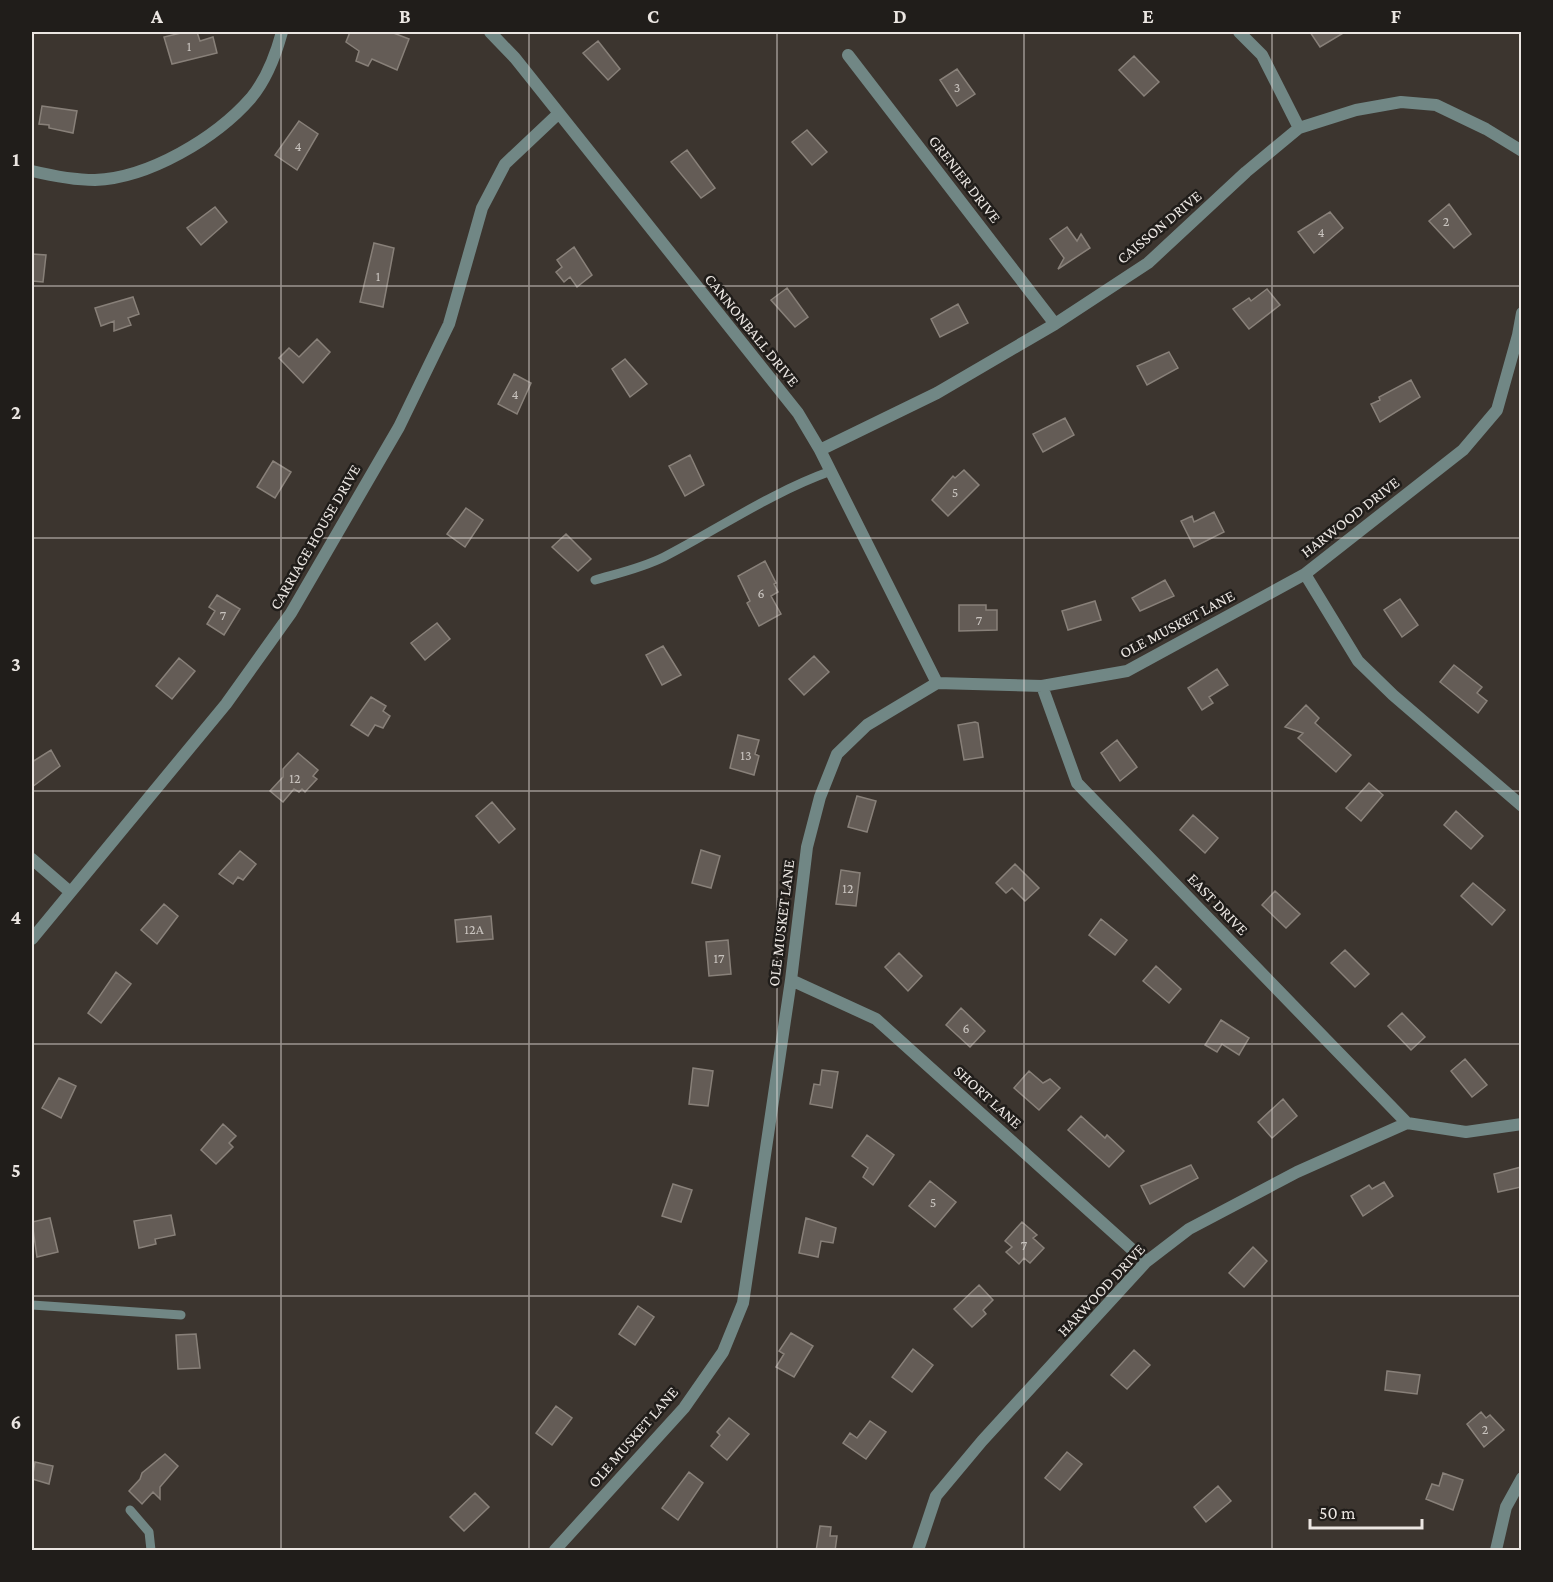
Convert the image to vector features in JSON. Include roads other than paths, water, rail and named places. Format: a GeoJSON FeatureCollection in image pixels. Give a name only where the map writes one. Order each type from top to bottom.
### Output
{"type":"FeatureCollection","features":[{"type":"Feature","properties":{"kind":"street"},"geometry":{"type":"LineString","coordinates":[[32,171],[62,178],[97,180],[130,173],[174,156],[225,123],[252,97],[267,73],[282,32]]}},
{"type":"Feature","properties":{"kind":"street","name":"CANNONBALL DRIVE"},"geometry":{"type":"LineString","coordinates":[[490,32],[514,58],[798,414],[831,471],[937,682]]}},
{"type":"Feature","properties":{"kind":"street"},"geometry":{"type":"LineString","coordinates":[[1239,32],[1262,55],[1299,128]]}},
{"type":"Feature","properties":{"kind":"street","name":"GRENIER DRIVE"},"geometry":{"type":"LineString","coordinates":[[848,55],[1055,324]]}},
{"type":"Feature","properties":{"kind":"street","name":"CAISSON DRIVE"},"geometry":{"type":"LineString","coordinates":[[820,450],[937,393],[1055,324],[1148,263],[1246,172],[1299,128],[1356,110],[1401,102],[1436,105],[1486,129],[1521,151]]}},
{"type":"Feature","properties":{"kind":"street","name":"CARRIAGE HOUSE DRIVE"},"geometry":{"type":"LineString","coordinates":[[32,939],[69,891],[226,704],[291,613],[399,427],[449,324],[482,208],[505,164],[558,114]]}},
{"type":"Feature","properties":{"kind":"street","name":"HARWOOD DRIVE"},"geometry":{"type":"LineString","coordinates":[[1521,313],[1518,335],[1497,410],[1463,450],[1305,574],[1358,661],[1393,695],[1521,806]]}},
{"type":"Feature","properties":{"kind":"street","name":"OLE MUSKET LANE"},"geometry":{"type":"LineString","coordinates":[[555,1551],[684,1408],[723,1352],[743,1304],[791,980],[807,847],[820,797],[837,754],[867,725],[937,682],[1042,686],[1126,671],[1305,574]]}},
{"type":"Feature","properties":{"kind":"street","name":"EAST DRIVE"},"geometry":{"type":"LineString","coordinates":[[1042,686],[1077,783],[1407,1123]]}},
{"type":"Feature","properties":{"kind":"street"},"geometry":{"type":"LineString","coordinates":[[32,859],[69,891]]}},
{"type":"Feature","properties":{"kind":"street","name":"SHORT LANE"},"geometry":{"type":"LineString","coordinates":[[791,980],[876,1019],[1146,1263]]}},
{"type":"Feature","properties":{"kind":"street"},"geometry":{"type":"LineString","coordinates":[[1407,1123],[1466,1132],[1521,1124]]}},
{"type":"Feature","properties":{"kind":"street","name":"HARWOOD DRIVE"},"geometry":{"type":"LineString","coordinates":[[918,1551],[936,1496],[982,1441],[1146,1263],[1189,1228],[1237,1201],[1407,1123]]}},
{"type":"Feature","properties":{"kind":"street"},"geometry":{"type":"LineString","coordinates":[[1496,1551],[1506,1508],[1521,1478]]}},
{"type":"Feature","properties":{"kind":"lane"},"geometry":{"type":"LineString","coordinates":[[595,580],[639,568],[664,557],[797,483],[831,471]]}},
{"type":"Feature","properties":{"kind":"lane"},"geometry":{"type":"LineString","coordinates":[[32,1305],[181,1315]]}},
{"type":"Feature","properties":{"kind":"lane"},"geometry":{"type":"LineString","coordinates":[[130,1510],[149,1532],[151,1551]]}}]}
